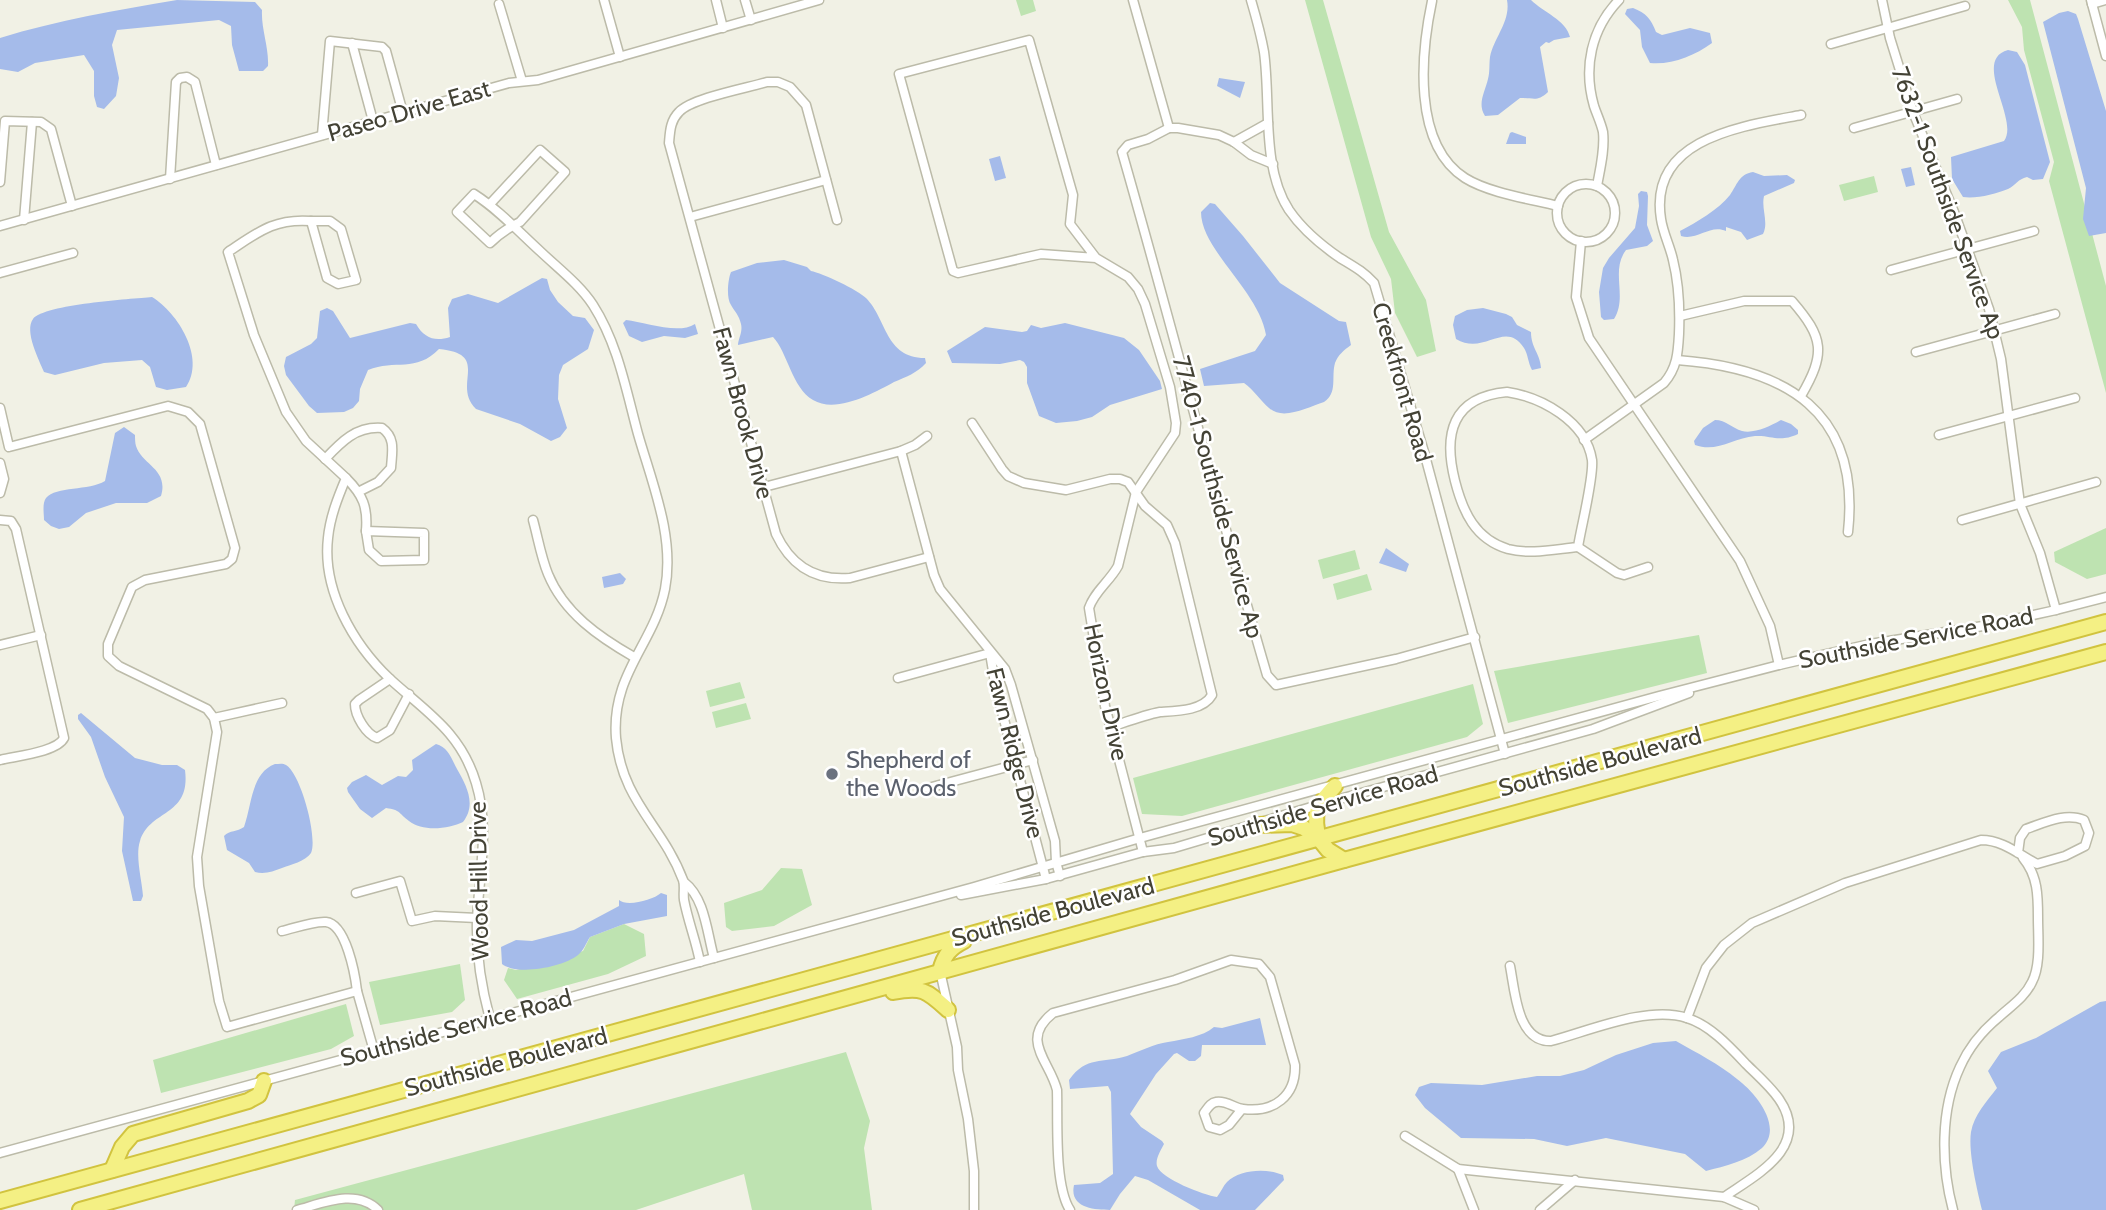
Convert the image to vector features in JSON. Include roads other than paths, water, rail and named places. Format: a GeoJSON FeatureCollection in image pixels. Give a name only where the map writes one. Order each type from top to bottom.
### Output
{"type":"FeatureCollection","features":[{"type":"Feature","properties":{"kind":"highway","name":"Southside Boulevard"},"geometry":{"type":"LineString","coordinates":[[0,1201],[2106,622]]}},
{"type":"Feature","properties":{"kind":"highway","name":"Southside Boulevard"},"geometry":{"type":"LineString","coordinates":[[80,1210],[2106,652]]}},
{"type":"Feature","properties":{"kind":"highway"},"geometry":{"type":"LineString","coordinates":[[1319,839],[1315,822],[1318,805],[1335,786]]}},
{"type":"Feature","properties":{"kind":"highway"},"geometry":{"type":"LineString","coordinates":[[1257,825],[1292,824],[1304,828],[1328,850],[1344,860]]}},
{"type":"Feature","properties":{"kind":"highway"},"geometry":{"type":"LineString","coordinates":[[940,971],[943,958],[952,947],[984,931]]}},
{"type":"Feature","properties":{"kind":"highway"},"geometry":{"type":"LineString","coordinates":[[868,991],[888,993],[918,988],[948,1010]]}},
{"type":"Feature","properties":{"kind":"highway"},"geometry":{"type":"LineString","coordinates":[[112,1170],[122,1147],[133,1134],[248,1101],[259,1095],[264,1081]]}},
{"type":"Feature","properties":{"kind":"street"},"geometry":{"type":"LineString","coordinates":[[604,0],[620,57]]}},
{"type":"Feature","properties":{"kind":"street"},"geometry":{"type":"LineString","coordinates":[[716,0],[723,27]]}},
{"type":"Feature","properties":{"kind":"street"},"geometry":{"type":"LineString","coordinates":[[745,0],[751,20]]}},
{"type":"Feature","properties":{"kind":"street","name":"Paseo Drive East"},"geometry":{"type":"LineString","coordinates":[[0,226],[402,113],[522,81],[538,80],[819,0]]}},
{"type":"Feature","properties":{"kind":"street"},"geometry":{"type":"LineString","coordinates":[[1133,0],[1169,128]]}},
{"type":"Feature","properties":{"kind":"street","name":"Creekfront Road"},"geometry":{"type":"LineString","coordinates":[[1251,0],[1264,52],[1268,123],[1277,185],[1297,220],[1323,246],[1361,269],[1374,283],[1475,637]]}},
{"type":"Feature","properties":{"kind":"street","name":"7632-1 Southside Service Ap"},"geometry":{"type":"LineString","coordinates":[[1882,0],[1913,112],[1984,293],[1995,331],[2020,504],[2040,553],[2056,611]]}},
{"type":"Feature","properties":{"kind":"street"},"geometry":{"type":"LineString","coordinates":[[2105,0],[2092,2],[2106,57]]}},
{"type":"Feature","properties":{"kind":"street"},"geometry":{"type":"LineString","coordinates":[[1432,1],[1426,28],[1423,70],[1425,99],[1433,133],[1442,153],[1454,170],[1480,185],[1558,206]]}},
{"type":"Feature","properties":{"kind":"street"},"geometry":{"type":"LineString","coordinates":[[1597,186],[1603,139],[1590,88],[1590,53],[1596,33],[1612,2]]}},
{"type":"Feature","properties":{"kind":"street"},"geometry":{"type":"LineString","coordinates":[[499,4],[522,81]]}},
{"type":"Feature","properties":{"kind":"street"},"geometry":{"type":"LineString","coordinates":[[1831,44],[1965,6]]}},
{"type":"Feature","properties":{"kind":"street"},"geometry":{"type":"LineString","coordinates":[[1029,40],[1073,195],[1070,224],[1096,258],[1041,254],[958,274],[953,271],[899,74],[1029,40]]}},
{"type":"Feature","properties":{"kind":"street"},"geometry":{"type":"LineString","coordinates":[[322,135],[330,41],[376,45],[386,51],[402,113]]}},
{"type":"Feature","properties":{"kind":"street"},"geometry":{"type":"LineString","coordinates":[[352,43],[373,121]]}},
{"type":"Feature","properties":{"kind":"street"},"geometry":{"type":"LineString","coordinates":[[170,179],[176,82],[180,78],[187,77],[195,82],[216,165]]}},
{"type":"Feature","properties":{"kind":"street","name":"Fawn Brook Drive"},"geometry":{"type":"LineString","coordinates":[[826,180],[806,105],[790,87],[778,82],[767,82],[696,102],[680,110],[672,122],[670,143],[776,534],[782,547],[800,568],[825,578],[850,578],[929,557]]}},
{"type":"Feature","properties":{"kind":"street"},"geometry":{"type":"LineString","coordinates":[[1854,128],[1957,99]]}},
{"type":"Feature","properties":{"kind":"street"},"geometry":{"type":"LineString","coordinates":[[1584,440],[1664,383],[1677,360],[1680,316],[1673,259],[1661,221],[1661,190],[1666,176],[1679,157],[1705,140],[1747,125],[1801,115]]}},
{"type":"Feature","properties":{"kind":"street"},"geometry":{"type":"LineString","coordinates":[[0,182],[5,121],[41,122],[51,129],[72,206]]}},
{"type":"Feature","properties":{"kind":"street"},"geometry":{"type":"LineString","coordinates":[[24,219],[32,122]]}},
{"type":"Feature","properties":{"kind":"street"},"geometry":{"type":"LineString","coordinates":[[1234,142],[1268,123]]}},
{"type":"Feature","properties":{"kind":"street","name":"7740-1 Southside Service Ap"},"geometry":{"type":"LineString","coordinates":[[1273,164],[1210,132],[1169,128],[1148,139],[1128,145],[1122,152],[1267,675],[1276,685],[1396,659],[1475,637]]}},
{"type":"Feature","properties":{"kind":"street"},"geometry":{"type":"LineString","coordinates":[[490,204],[540,150],[565,172],[520,222],[512,226],[503,230],[490,243],[457,212],[474,194],[490,204],[512,226],[584,293],[600,317],[616,355],[661,517],[667,553],[662,601],[656,618],[625,676],[620,695],[616,734],[618,753],[628,786],[684,882],[684,898],[700,962]]}},
{"type":"Feature","properties":{"kind":"street"},"geometry":{"type":"LineString","coordinates":[[690,217],[826,180],[837,220]]}},
{"type":"Feature","properties":{"kind":"street"},"geometry":{"type":"LineString","coordinates":[[1583,184],[1597,186],[1608,194],[1613,202],[1614,221],[1603,236],[1594,241],[1581,241],[1567,235],[1558,218],[1558,206],[1566,192],[1583,184]]}},
{"type":"Feature","properties":{"kind":"street"},"geometry":{"type":"LineString","coordinates":[[311,220],[327,278],[338,284],[356,279],[341,229],[330,221],[311,220],[287,221],[264,228],[228,252],[254,335],[279,398],[294,427],[325,460],[360,491],[367,510],[366,531],[369,550],[381,561],[424,560],[424,533],[366,531]]}},
{"type":"Feature","properties":{"kind":"street"},"geometry":{"type":"LineString","coordinates":[[1891,270],[2034,232]]}},
{"type":"Feature","properties":{"kind":"street"},"geometry":{"type":"LineString","coordinates":[[1581,241],[1576,278],[1579,312],[1595,350],[1740,561],[1770,626],[1779,664]]}},
{"type":"Feature","properties":{"kind":"street"},"geometry":{"type":"LineString","coordinates":[[0,272],[73,253]]}},
{"type":"Feature","properties":{"kind":"street","name":"Horizon Drive"},"geometry":{"type":"LineString","coordinates":[[1096,258],[1128,276],[1138,289],[1170,387],[1176,423],[1175,433],[1136,492],[1118,566],[1092,599],[1089,608],[1111,727],[1143,852]]}},
{"type":"Feature","properties":{"kind":"street"},"geometry":{"type":"LineString","coordinates":[[1680,316],[1728,303],[1792,301],[1807,319],[1819,342],[1818,363],[1801,396]]}},
{"type":"Feature","properties":{"kind":"street"},"geometry":{"type":"LineString","coordinates":[[1916,352],[2055,314]]}},
{"type":"Feature","properties":{"kind":"street"},"geometry":{"type":"LineString","coordinates":[[1677,360],[1717,363],[1741,369],[1765,377],[1801,396],[1826,421],[1840,448],[1851,508],[1849,532]]}},
{"type":"Feature","properties":{"kind":"street"},"geometry":{"type":"LineString","coordinates":[[1578,547],[1592,468],[1590,453],[1584,440],[1549,406],[1530,397],[1507,392],[1487,395],[1469,405],[1457,419],[1451,433],[1450,461],[1460,500],[1466,515],[1478,531],[1508,549],[1525,552],[1578,547],[1617,573],[1625,575],[1648,567]]}},
{"type":"Feature","properties":{"kind":"street"},"geometry":{"type":"LineString","coordinates":[[1939,435],[2075,398]]}},
{"type":"Feature","properties":{"kind":"street"},"geometry":{"type":"LineString","coordinates":[[0,408],[9,447],[168,406],[188,412],[200,424],[235,548],[234,554],[226,564],[145,580],[132,587],[107,650],[112,662],[207,709],[214,718],[217,732],[197,857],[199,886],[219,1001],[227,1027],[357,991]]}},
{"type":"Feature","properties":{"kind":"street"},"geometry":{"type":"LineString","coordinates":[[972,423],[1008,476],[1024,483],[1059,490],[1120,479],[1128,482],[1145,506],[1167,525],[1175,543],[1212,695],[1203,704],[1170,713],[1160,712],[1111,727]]}},
{"type":"Feature","properties":{"kind":"street"},"geometry":{"type":"LineString","coordinates":[[325,460],[343,441],[362,429],[382,428],[388,432],[393,445],[391,468],[378,482],[360,491]]}},
{"type":"Feature","properties":{"kind":"street"},"geometry":{"type":"LineString","coordinates":[[764,487],[915,446],[926,436]]}},
{"type":"Feature","properties":{"kind":"street"},"geometry":{"type":"LineString","coordinates":[[898,678],[990,653],[940,589],[901,450]]}},
{"type":"Feature","properties":{"kind":"street"},"geometry":{"type":"LineString","coordinates":[[0,463],[2,490]]}},
{"type":"Feature","properties":{"kind":"street","name":"Wood Hill Drive"},"geometry":{"type":"LineString","coordinates":[[346,478],[336,503],[327,541],[337,600],[355,638],[390,679],[434,715],[455,740],[476,783],[484,838],[477,918],[477,954],[490,1019]]}},
{"type":"Feature","properties":{"kind":"street"},"geometry":{"type":"LineString","coordinates":[[1962,520],[2096,482]]}},
{"type":"Feature","properties":{"kind":"street"},"geometry":{"type":"LineString","coordinates":[[0,520],[10,520],[16,528],[64,738],[61,744],[52,748],[0,760]]}},
{"type":"Feature","properties":{"kind":"street"},"geometry":{"type":"LineString","coordinates":[[533,520],[548,573],[569,608],[598,634],[634,657]]}},
{"type":"Feature","properties":{"kind":"street","name":"Southside Service Road"},"geometry":{"type":"LineString","coordinates":[[0,1153],[1779,664],[1983,626],[2056,611],[2106,597]]}},
{"type":"Feature","properties":{"kind":"street"},"geometry":{"type":"LineString","coordinates":[[0,645],[41,635]]}},
{"type":"Feature","properties":{"kind":"street"},"geometry":{"type":"LineString","coordinates":[[1475,637],[1505,754]]}},
{"type":"Feature","properties":{"kind":"street","name":"Fawn Ridge Drive"},"geometry":{"type":"LineString","coordinates":[[990,653],[1005,670],[1012,685],[1055,841],[1059,876]]}},
{"type":"Feature","properties":{"kind":"street","name":"Fawn Ridge Drive"},"geometry":{"type":"LineString","coordinates":[[990,653],[996,689],[1046,879]]}},
{"type":"Feature","properties":{"kind":"street"},"geometry":{"type":"LineString","coordinates":[[390,679],[355,704],[357,716],[371,736],[377,738],[390,730],[409,694]]}},
{"type":"Feature","properties":{"kind":"street","name":"Southside Service Road"},"geometry":{"type":"LineString","coordinates":[[913,904],[1046,879],[1143,852],[1174,848],[1593,729],[1727,679]]}},
{"type":"Feature","properties":{"kind":"street"},"geometry":{"type":"LineString","coordinates":[[214,718],[282,703]]}},
{"type":"Feature","properties":{"kind":"street"},"geometry":{"type":"LineString","coordinates":[[928,788],[1033,760]]}},
{"type":"Feature","properties":{"kind":"street"},"geometry":{"type":"LineString","coordinates":[[1687,1018],[1706,968],[1724,945],[1752,923],[1845,883],[1981,840],[1994,840],[2018,853],[2037,864],[2065,856],[2085,846],[2088,833],[2084,820],[2075,817],[2062,818],[2026,829],[2020,838],[2018,853],[2036,880],[2036,970],[2033,982],[2025,993],[1978,1037],[1958,1070],[1947,1116],[1944,1159],[1953,1210]]}},
{"type":"Feature","properties":{"kind":"street"},"geometry":{"type":"LineString","coordinates":[[356,893],[400,881],[412,921],[435,916],[477,918]]}},
{"type":"Feature","properties":{"kind":"street"},"geometry":{"type":"LineString","coordinates":[[684,882],[694,889],[701,906],[714,958]]}},
{"type":"Feature","properties":{"kind":"street"},"geometry":{"type":"LineString","coordinates":[[282,931],[324,922],[333,924],[343,937],[373,1051]]}},
{"type":"Feature","properties":{"kind":"street"},"geometry":{"type":"LineString","coordinates":[[1070,1210],[1060,1183],[1057,1090],[1055,1080],[1042,1059],[1037,1041],[1043,1023],[1053,1013],[1175,980],[1231,960],[1259,964],[1270,977],[1295,1065],[1295,1076],[1289,1093],[1278,1104],[1266,1108],[1242,1109],[1222,1101],[1216,1102],[1210,1104],[1204,1113],[1205,1121],[1209,1127],[1220,1130],[1230,1125],[1242,1109]]}},
{"type":"Feature","properties":{"kind":"street"},"geometry":{"type":"LineString","coordinates":[[1510,966],[1519,1010],[1533,1037],[1541,1041],[1551,1041],[1645,1016],[1687,1018],[1709,1030],[1731,1049],[1780,1101],[1787,1119],[1788,1131],[1782,1152],[1763,1171],[1724,1197]]}},
{"type":"Feature","properties":{"kind":"street"},"geometry":{"type":"LineString","coordinates":[[940,971],[957,1047],[958,1070],[968,1119],[974,1171],[974,1210]]}},
{"type":"Feature","properties":{"kind":"street"},"geometry":{"type":"LineString","coordinates":[[1405,1136],[1458,1169],[1724,1197],[1754,1210]]}},
{"type":"Feature","properties":{"kind":"street"},"geometry":{"type":"LineString","coordinates":[[1458,1169],[1474,1210]]}},
{"type":"Feature","properties":{"kind":"street"},"geometry":{"type":"LineString","coordinates":[[1540,1210],[1575,1180]]}},
{"type":"Feature","properties":{"kind":"street"},"geometry":{"type":"LineString","coordinates":[[298,1210],[341,1198],[355,1198],[372,1203],[379,1210]]}},
{"type":"Feature","properties":{"kind":"water"},"geometry":{"type":"Polygon","coordinates":[[[177,0],[255,2],[262,10],[268,66],[263,71],[239,71],[232,45],[231,26],[219,20],[117,30],[112,45],[119,78],[116,96],[104,109],[97,107],[94,71],[84,55],[35,63],[18,72],[0,69],[0,38],[66,21],[177,0]]]}},
{"type":"Feature","properties":{"kind":"water"},"geometry":{"type":"Polygon","coordinates":[[[1507,0],[1531,0],[1559,21],[1570,37],[1546,42],[1540,47],[1548,92],[1538,98],[1520,98],[1498,115],[1485,116],[1482,102],[1489,76],[1490,57],[1507,15],[1507,0]]]}},
{"type":"Feature","properties":{"kind":"water"},"geometry":{"type":"Polygon","coordinates":[[[1633,8],[1645,14],[1656,32],[1662,35],[1690,28],[1710,33],[1712,43],[1682,59],[1650,63],[1642,47],[1640,30],[1625,14],[1627,9],[1633,8]]]}},
{"type":"Feature","properties":{"kind":"water"},"geometry":{"type":"Polygon","coordinates":[[[2068,11],[2076,14],[2078,19],[2106,111],[2106,233],[2089,236],[2083,219],[2086,188],[2043,22],[2068,11]]]}},
{"type":"Feature","properties":{"kind":"water"},"geometry":{"type":"Polygon","coordinates":[[[2008,50],[2017,52],[2025,65],[2050,162],[2043,179],[2033,180],[2027,177],[1998,193],[1963,197],[1952,179],[1951,157],[2004,141],[2006,119],[1994,65],[1998,56],[2008,50]]]}},
{"type":"Feature","properties":{"kind":"water"},"geometry":{"type":"Polygon","coordinates":[[[1219,78],[1245,82],[1240,98],[1217,86],[1219,78]]]}},
{"type":"Feature","properties":{"kind":"water"},"geometry":{"type":"Polygon","coordinates":[[[1512,132],[1526,137],[1526,144],[1506,144],[1512,132]]]}},
{"type":"Feature","properties":{"kind":"water"},"geometry":{"type":"Polygon","coordinates":[[[1000,156],[1006,178],[995,181],[989,159],[1000,156]]]}},
{"type":"Feature","properties":{"kind":"water"},"geometry":{"type":"Polygon","coordinates":[[[1911,167],[1915,185],[1906,187],[1901,169],[1911,167]]]}},
{"type":"Feature","properties":{"kind":"water"},"geometry":{"type":"Polygon","coordinates":[[[1753,172],[1764,176],[1787,175],[1795,180],[1794,183],[1764,196],[1763,234],[1747,240],[1741,232],[1726,227],[1726,231],[1720,229],[1693,236],[1681,236],[1680,231],[1720,206],[1741,178],[1753,172]]]}},
{"type":"Feature","properties":{"kind":"water"},"geometry":{"type":"Polygon","coordinates":[[[1641,191],[1647,192],[1648,196],[1647,225],[1653,241],[1647,246],[1626,250],[1621,258],[1618,311],[1614,319],[1604,320],[1601,317],[1599,292],[1603,268],[1635,228],[1638,194],[1641,191]]]}},
{"type":"Feature","properties":{"kind":"water"},"geometry":{"type":"Polygon","coordinates":[[[1210,203],[1215,204],[1243,236],[1280,283],[1339,321],[1346,322],[1351,345],[1336,360],[1333,389],[1324,402],[1296,412],[1281,413],[1269,408],[1244,383],[1204,386],[1200,369],[1255,351],[1266,335],[1253,303],[1210,241],[1201,212],[1210,203]]]}},
{"type":"Feature","properties":{"kind":"water"},"geometry":{"type":"Polygon","coordinates":[[[784,260],[807,267],[862,295],[873,307],[894,345],[902,352],[925,358],[926,363],[911,374],[855,400],[833,405],[813,400],[800,387],[773,337],[738,345],[741,327],[728,298],[731,272],[757,263],[784,260]]]}},
{"type":"Feature","properties":{"kind":"water"},"geometry":{"type":"Polygon","coordinates":[[[542,278],[547,279],[558,302],[573,316],[585,318],[594,330],[588,349],[563,365],[559,375],[558,399],[567,428],[560,437],[551,441],[520,424],[476,409],[469,400],[467,390],[467,364],[464,357],[455,352],[439,349],[422,361],[368,370],[360,389],[359,401],[344,412],[317,413],[286,375],[286,357],[317,338],[320,311],[327,308],[333,311],[350,338],[410,323],[416,324],[430,338],[445,338],[450,337],[448,308],[452,299],[468,294],[498,303],[542,278]]]}},
{"type":"Feature","properties":{"kind":"water"},"geometry":{"type":"Polygon","coordinates":[[[152,297],[171,314],[191,350],[193,363],[186,387],[167,390],[156,387],[150,367],[142,360],[104,363],[55,375],[44,372],[31,338],[33,319],[70,306],[152,297]]]}},
{"type":"Feature","properties":{"kind":"water"},"geometry":{"type":"Polygon","coordinates":[[[1483,308],[1512,317],[1517,325],[1531,332],[1541,368],[1532,370],[1524,348],[1517,340],[1509,337],[1476,344],[1456,339],[1453,325],[1455,316],[1467,310],[1483,308]]]}},
{"type":"Feature","properties":{"kind":"water"},"geometry":{"type":"Polygon","coordinates":[[[626,320],[671,328],[695,324],[698,334],[685,338],[664,336],[642,342],[629,336],[623,323],[626,320]]]}},
{"type":"Feature","properties":{"kind":"water"},"geometry":{"type":"Polygon","coordinates":[[[1065,323],[1124,338],[1139,350],[1160,381],[1162,389],[1110,405],[1092,417],[1056,423],[1039,416],[1027,383],[1027,367],[1024,362],[952,363],[947,351],[985,327],[1022,332],[1027,331],[1031,325],[1041,328],[1065,323]]]}},
{"type":"Feature","properties":{"kind":"water"},"geometry":{"type":"Polygon","coordinates":[[[1715,420],[1747,432],[1762,429],[1781,420],[1791,424],[1798,430],[1798,434],[1781,438],[1747,437],[1711,447],[1695,445],[1694,441],[1703,428],[1715,420]]]}},
{"type":"Feature","properties":{"kind":"water"},"geometry":{"type":"Polygon","coordinates":[[[124,427],[135,435],[139,452],[158,473],[161,479],[161,496],[147,503],[116,503],[86,513],[69,527],[59,529],[51,526],[44,520],[46,498],[57,492],[105,481],[115,433],[124,427]]]}},
{"type":"Feature","properties":{"kind":"water"},"geometry":{"type":"Polygon","coordinates":[[[1386,548],[1409,564],[1406,572],[1379,563],[1386,548]]]}},
{"type":"Feature","properties":{"kind":"water"},"geometry":{"type":"Polygon","coordinates":[[[620,573],[626,579],[623,584],[604,588],[602,577],[620,573]]]}},
{"type":"Feature","properties":{"kind":"water"},"geometry":{"type":"Polygon","coordinates":[[[81,713],[135,758],[162,765],[177,765],[185,770],[182,796],[176,805],[152,823],[140,841],[138,861],[143,896],[141,901],[133,901],[122,851],[124,817],[105,777],[91,737],[78,719],[81,713]]]}},
{"type":"Feature","properties":{"kind":"water"},"geometry":{"type":"Polygon","coordinates":[[[436,744],[449,754],[467,788],[470,802],[463,822],[443,828],[421,827],[397,811],[386,808],[372,818],[360,809],[348,792],[347,788],[352,782],[366,775],[382,785],[398,776],[406,777],[413,770],[412,760],[436,744]]]}},
{"type":"Feature","properties":{"kind":"water"},"geometry":{"type":"Polygon","coordinates":[[[275,764],[286,765],[297,780],[307,807],[313,845],[309,856],[302,860],[259,873],[255,872],[249,863],[227,850],[224,836],[244,827],[257,782],[267,768],[275,764]]]}},
{"type":"Feature","properties":{"kind":"water"},"geometry":{"type":"Polygon","coordinates":[[[661,893],[667,895],[667,916],[624,924],[590,937],[580,953],[571,959],[529,970],[509,968],[502,964],[501,947],[516,940],[532,941],[574,930],[619,906],[619,900],[628,903],[640,902],[661,893]]]}},
{"type":"Feature","properties":{"kind":"water"},"geometry":{"type":"Polygon","coordinates":[[[2106,1001],[2106,1210],[1982,1210],[1970,1140],[1981,1108],[1997,1088],[1988,1071],[2001,1052],[2036,1038],[2106,1001]]]}},
{"type":"Feature","properties":{"kind":"water"},"geometry":{"type":"Polygon","coordinates":[[[1260,1018],[1266,1045],[1202,1045],[1201,1056],[1195,1061],[1174,1054],[1156,1074],[1130,1114],[1141,1127],[1164,1144],[1157,1160],[1160,1171],[1193,1190],[1217,1197],[1227,1182],[1239,1174],[1262,1171],[1283,1175],[1284,1180],[1255,1210],[1200,1210],[1148,1180],[1135,1176],[1110,1210],[1090,1208],[1075,1199],[1074,1185],[1100,1183],[1113,1174],[1111,1092],[1108,1086],[1070,1089],[1069,1080],[1076,1072],[1095,1062],[1127,1056],[1158,1044],[1192,1037],[1214,1027],[1222,1028],[1260,1018]]]}},
{"type":"Feature","properties":{"kind":"water"},"geometry":{"type":"Polygon","coordinates":[[[1676,1041],[1730,1074],[1759,1101],[1769,1120],[1770,1130],[1768,1140],[1756,1153],[1706,1171],[1685,1154],[1606,1138],[1567,1146],[1534,1139],[1461,1138],[1425,1108],[1415,1095],[1419,1087],[1431,1083],[1482,1085],[1537,1076],[1560,1076],[1584,1070],[1616,1055],[1653,1043],[1676,1041]]]}},
{"type":"Feature","properties":{"kind":"place","name":"Shepherd of the Woods"},"geometry":{"type":"Point","coordinates":[832,774]}}]}
